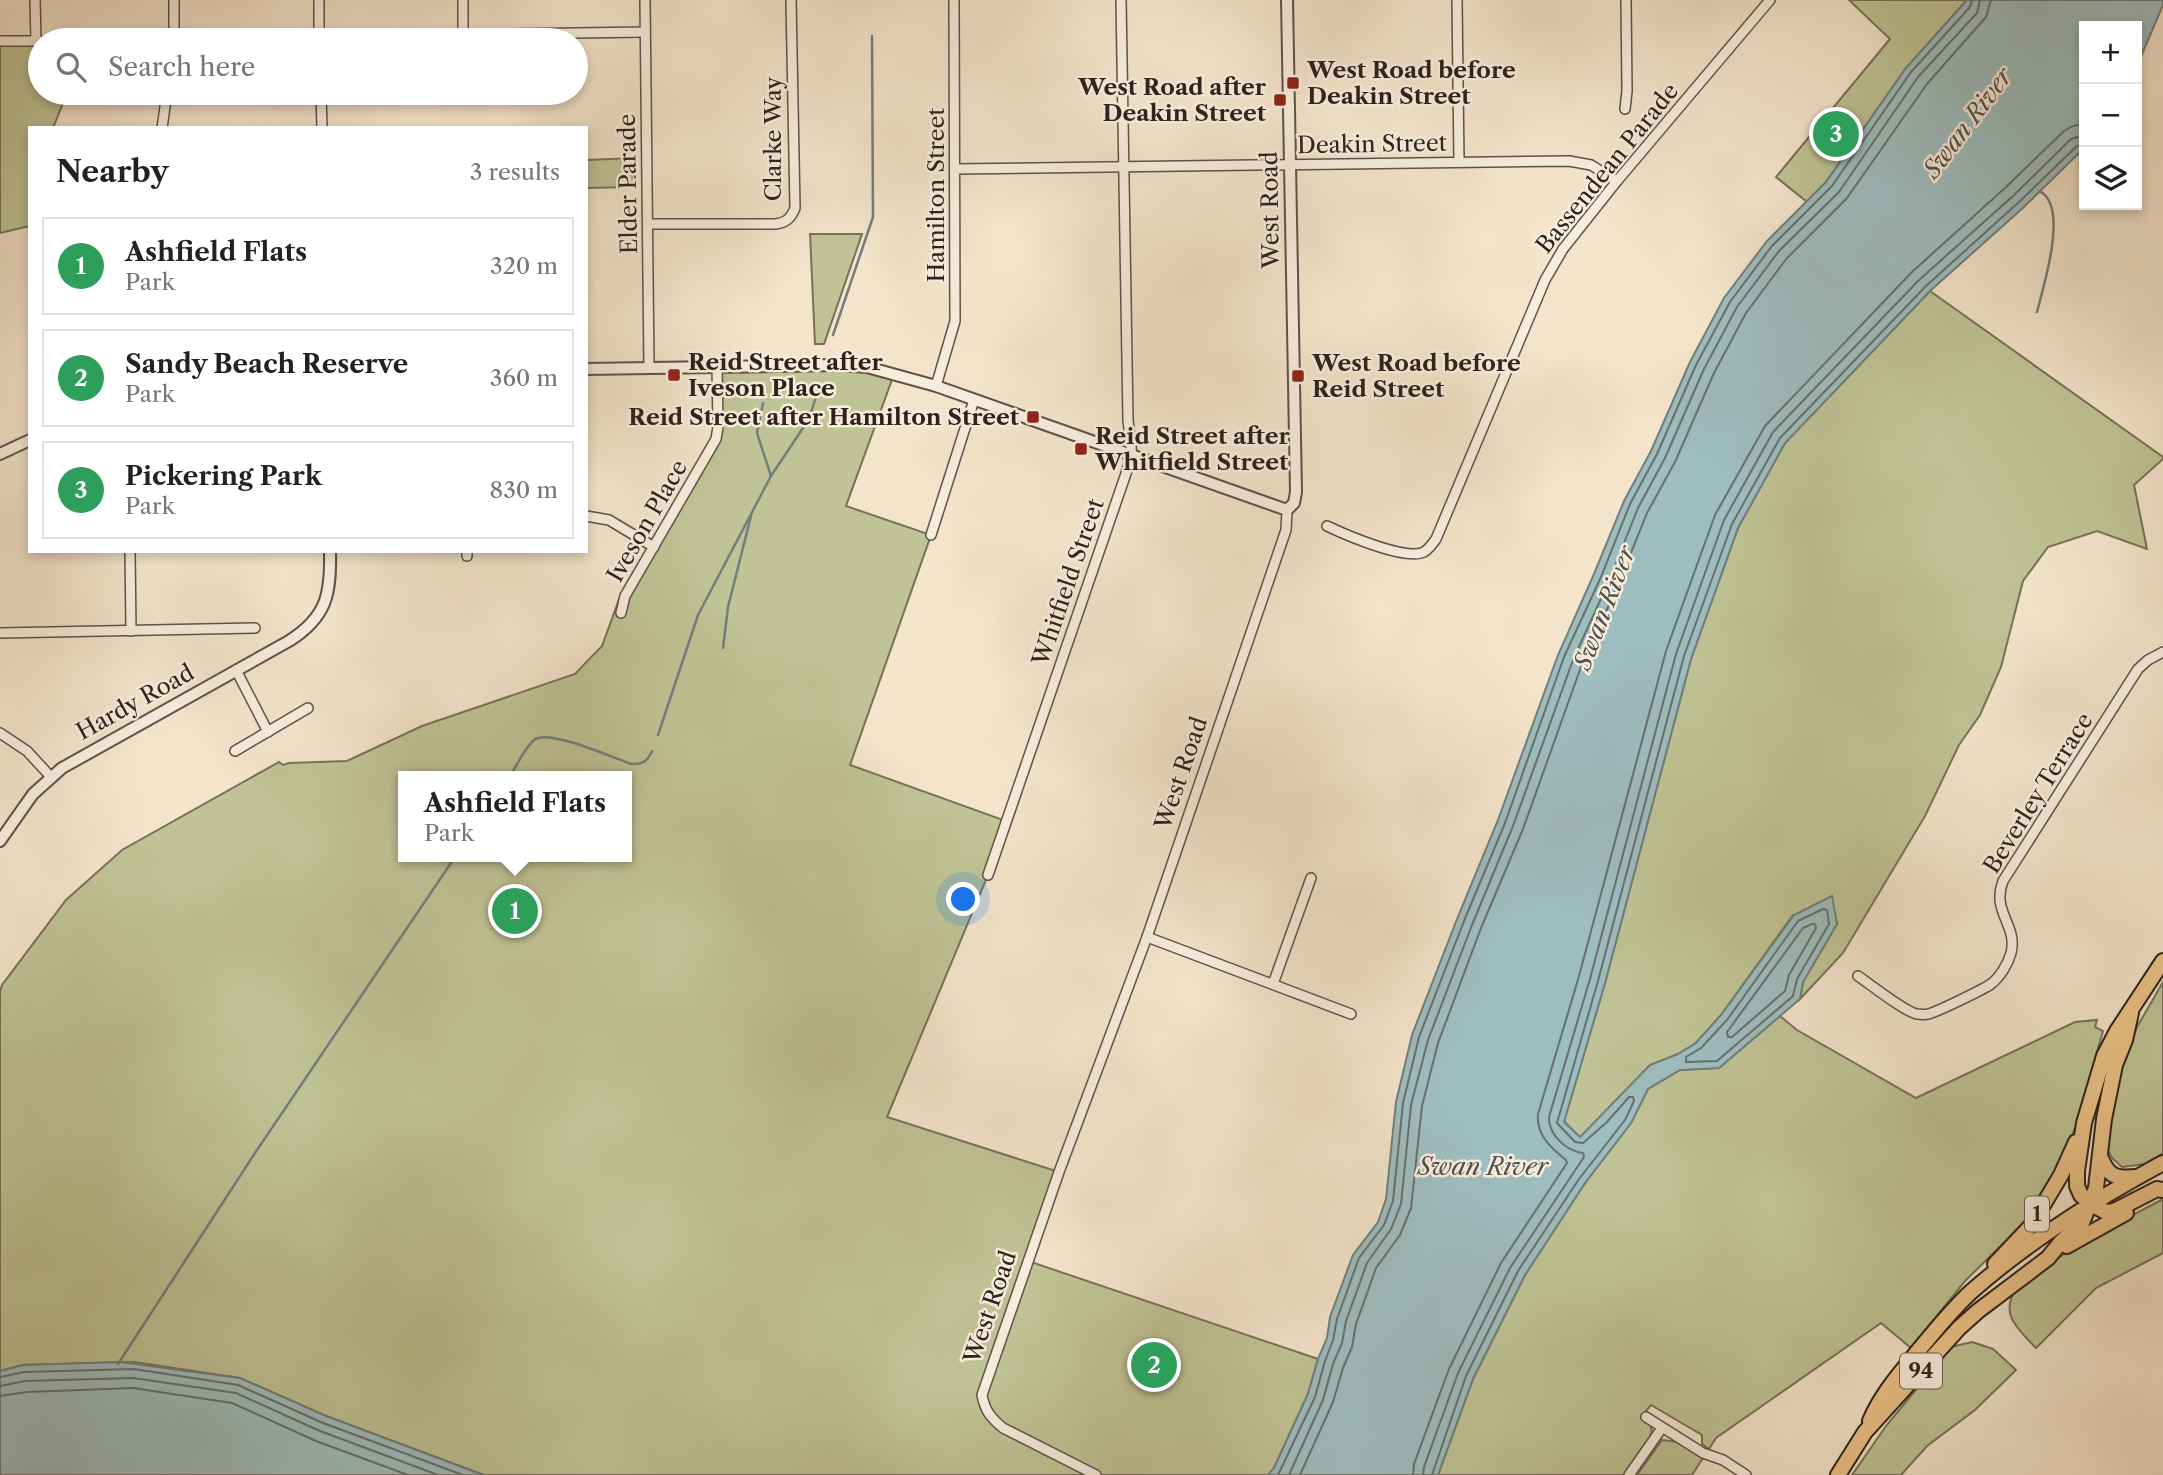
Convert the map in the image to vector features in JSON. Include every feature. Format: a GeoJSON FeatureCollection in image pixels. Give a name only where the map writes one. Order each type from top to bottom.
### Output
{"type":"FeatureCollection","features":[{"type":"Feature","properties":{"kind":"highway","name":"1"},"geometry":{"type":"LineString","coordinates":[[1972,1292],[2030,1227],[2061,1175],[2084,1123],[2104,1056],[2117,1031],[2163,961]]}},
{"type":"Feature","properties":{"kind":"highway","name":"1"},"geometry":{"type":"LineString","coordinates":[[2048,1258],[2082,1223],[2091,1204],[2096,1188],[2104,1119],[2115,1065],[2130,1013]]}},
{"type":"Feature","properties":{"kind":"highway"},"geometry":{"type":"LineString","coordinates":[[2084,1123],[2077,1186],[2081,1195],[2091,1204],[2106,1212],[2114,1211],[2157,1189],[2163,1191]]}},
{"type":"Feature","properties":{"kind":"highway"},"geometry":{"type":"LineString","coordinates":[[2100,1155],[2106,1169],[2116,1177],[2138,1176]]}},
{"type":"Feature","properties":{"kind":"highway","name":"94"},"geometry":{"type":"LineString","coordinates":[[1838,1475],[1865,1432],[1877,1404],[1950,1312],[2034,1242],[2091,1204],[2163,1163]]}},
{"type":"Feature","properties":{"kind":"highway","name":"94"},"geometry":{"type":"LineString","coordinates":[[1865,1432],[1959,1328],[1978,1311],[2048,1258],[2163,1191]]}},
{"type":"Feature","properties":{"kind":"street"},"geometry":{"type":"LineString","coordinates":[[35,0],[37,28]]}},
{"type":"Feature","properties":{"kind":"street"},"geometry":{"type":"LineString","coordinates":[[174,0],[174,28]]}},
{"type":"Feature","properties":{"kind":"street"},"geometry":{"type":"LineString","coordinates":[[319,0],[319,28]]}},
{"type":"Feature","properties":{"kind":"street"},"geometry":{"type":"LineString","coordinates":[[463,0],[463,28]]}},
{"type":"Feature","properties":{"kind":"street","name":"Elder Parade"},"geometry":{"type":"LineString","coordinates":[[645,0],[649,368]]}},
{"type":"Feature","properties":{"kind":"street","name":"Clarke Way"},"geometry":{"type":"LineString","coordinates":[[648,224],[776,224],[789,219],[793,214],[791,0]]}},
{"type":"Feature","properties":{"kind":"street","name":"Hamilton Street"},"geometry":{"type":"LineString","coordinates":[[936,386],[955,321],[954,0]]}},
{"type":"Feature","properties":{"kind":"street","name":"Whitfield Street"},"geometry":{"type":"LineString","coordinates":[[988,875],[1132,456],[1128,420],[1121,0]]}},
{"type":"Feature","properties":{"kind":"street","name":"West Road"},"geometry":{"type":"LineString","coordinates":[[1096,1475],[1003,1427],[991,1417],[984,1406],[982,1395],[1059,1172],[1147,937],[1286,530],[1287,510],[1294,503],[1296,492],[1287,0]]}},
{"type":"Feature","properties":{"kind":"street"},"geometry":{"type":"LineString","coordinates":[[1457,0],[1459,162]]}},
{"type":"Feature","properties":{"kind":"street"},"geometry":{"type":"LineString","coordinates":[[1625,109],[1626,0]]}},
{"type":"Feature","properties":{"kind":"street","name":"Bassendean Parade"},"geometry":{"type":"LineString","coordinates":[[1327,526],[1407,554],[1424,552],[1430,548],[1545,280],[1563,249],[1770,0]]}},
{"type":"Feature","properties":{"kind":"street"},"geometry":{"type":"LineString","coordinates":[[588,33],[645,32]]}},
{"type":"Feature","properties":{"kind":"street"},"geometry":{"type":"LineString","coordinates":[[0,41],[28,41]]}},
{"type":"Feature","properties":{"kind":"street"},"geometry":{"type":"LineString","coordinates":[[162,126],[165,105]]}},
{"type":"Feature","properties":{"kind":"street"},"geometry":{"type":"LineString","coordinates":[[321,105],[322,126]]}},
{"type":"Feature","properties":{"kind":"street","name":"Deakin Street"},"geometry":{"type":"LineString","coordinates":[[955,169],[1569,160],[1591,165],[1617,181]]}},
{"type":"Feature","properties":{"kind":"street","name":"Iveson Place"},"geometry":{"type":"LineString","coordinates":[[621,614],[625,596],[718,433],[717,366]]}},
{"type":"Feature","properties":{"kind":"street"},"geometry":{"type":"LineString","coordinates":[[588,369],[852,366],[883,371],[936,386],[1287,510]]}},
{"type":"Feature","properties":{"kind":"street"},"geometry":{"type":"LineString","coordinates":[[931,535],[975,400]]}},
{"type":"Feature","properties":{"kind":"street"},"geometry":{"type":"LineString","coordinates":[[0,453],[28,441]]}},
{"type":"Feature","properties":{"kind":"street"},"geometry":{"type":"LineString","coordinates":[[588,516],[609,520],[654,547]]}},
{"type":"Feature","properties":{"kind":"street"},"geometry":{"type":"LineString","coordinates":[[130,553],[131,631]]}},
{"type":"Feature","properties":{"kind":"street","name":"Hardy Road"},"geometry":{"type":"LineString","coordinates":[[0,841],[23,806],[51,777],[76,759],[289,641],[311,625],[322,609],[328,593],[330,553]]}},
{"type":"Feature","properties":{"kind":"street"},"geometry":{"type":"LineString","coordinates":[[0,633],[255,628]]}},
{"type":"Feature","properties":{"kind":"street","name":"Beverley Terrace"},"geometry":{"type":"LineString","coordinates":[[1858,976],[1913,1014],[1928,1014],[1990,985],[2001,973],[2011,953],[2012,940],[2000,909],[1998,893],[2003,881],[2138,669],[2163,652]]}},
{"type":"Feature","properties":{"kind":"street"},"geometry":{"type":"LineString","coordinates":[[236,670],[268,732]]}},
{"type":"Feature","properties":{"kind":"street"},"geometry":{"type":"LineString","coordinates":[[235,751],[308,708]]}},
{"type":"Feature","properties":{"kind":"street"},"geometry":{"type":"LineString","coordinates":[[0,733],[27,751],[51,777]]}},
{"type":"Feature","properties":{"kind":"street"},"geometry":{"type":"LineString","coordinates":[[1273,984],[1311,878]]}},
{"type":"Feature","properties":{"kind":"street"},"geometry":{"type":"LineString","coordinates":[[1147,937],[1351,1014]]}},
{"type":"Feature","properties":{"kind":"street"},"geometry":{"type":"LineString","coordinates":[[1646,1417],[1703,1453],[1723,1460],[1746,1475]]}},
{"type":"Feature","properties":{"kind":"street"},"geometry":{"type":"LineString","coordinates":[[1629,1475],[1662,1428]]}},
{"type":"Feature","properties":{"kind":"green space"},"geometry":{"type":"Polygon","coordinates":[[[1849,0],[1967,0],[1906,68],[1826,182],[1807,202],[1776,177],[1890,39],[1849,0]]]}},
{"type":"Feature","properties":{"kind":"green space"},"geometry":{"type":"Polygon","coordinates":[[[0,41],[28,41],[28,105],[62,105],[54,126],[28,126],[28,226],[0,233],[0,41]]]}},
{"type":"Feature","properties":{"kind":"green space"},"geometry":{"type":"Polygon","coordinates":[[[635,158],[635,187],[588,188],[588,160],[635,158]]]}},
{"type":"Feature","properties":{"kind":"green space"},"geometry":{"type":"Polygon","coordinates":[[[810,234],[862,234],[824,344],[815,344],[810,234]]]}},
{"type":"Feature","properties":{"kind":"green space"},"geometry":{"type":"Polygon","coordinates":[[[1930,291],[2163,457],[2134,485],[2147,549],[2097,531],[2048,547],[2023,581],[2001,667],[1980,715],[1959,745],[1925,816],[1843,953],[1800,999],[1803,982],[1837,924],[1793,915],[1721,1015],[1696,1043],[1678,1054],[1650,1065],[1580,1138],[1564,1121],[1605,983],[1691,659],[1738,528],[1785,443],[1930,291]]]}},
{"type":"Feature","properties":{"kind":"green space"},"geometry":{"type":"Polygon","coordinates":[[[838,365],[894,374],[846,506],[931,535],[850,765],[1006,821],[988,875],[887,1117],[1059,1172],[1028,1261],[1318,1359],[1308,1394],[1274,1468],[1268,1475],[484,1475],[326,1416],[240,1378],[134,1362],[23,1365],[0,1371],[0,992],[2,985],[66,900],[122,850],[279,762],[283,765],[347,761],[422,726],[575,674],[602,646],[621,594],[711,446],[716,426],[714,367],[838,365]]]}},
{"type":"Feature","properties":{"kind":"green space"},"geometry":{"type":"Polygon","coordinates":[[[2163,982],[2163,1153],[2145,1164],[2122,1167],[2112,1158],[2106,1146],[2118,1077],[2137,1027],[2163,982]]]}},
{"type":"Feature","properties":{"kind":"green space"},"geometry":{"type":"Polygon","coordinates":[[[1780,1016],[1797,1030],[1916,1098],[2075,1022],[2097,1020],[2095,1027],[2103,1031],[2075,1128],[2055,1176],[2027,1220],[1965,1281],[1911,1348],[1881,1323],[1716,1438],[1709,1449],[1702,1444],[1702,1435],[1651,1405],[1641,1417],[1650,1424],[1651,1436],[1644,1451],[1626,1475],[1438,1475],[1473,1379],[1525,1275],[1585,1183],[1631,1123],[1648,1089],[1680,1070],[1719,1068],[1780,1016]]]}},
{"type":"Feature","properties":{"kind":"green space"},"geometry":{"type":"Polygon","coordinates":[[[2163,1199],[2163,1253],[2096,1288],[2036,1348],[2018,1328],[2010,1314],[2012,1297],[2017,1288],[2078,1244],[2163,1199]]]}},
{"type":"Feature","properties":{"kind":"green space"},"geometry":{"type":"Polygon","coordinates":[[[1972,1342],[1993,1349],[2016,1370],[1975,1410],[1927,1446],[1901,1475],[1852,1475],[1886,1426],[1951,1347],[1972,1342]]]}},
{"type":"Feature","properties":{"kind":"green space"},"geometry":{"type":"Polygon","coordinates":[[[1662,1440],[1679,1442],[1703,1458],[1692,1475],[1637,1475],[1662,1440]]]}},
{"type":"Feature","properties":{"kind":"water","name":"Swan River"},"geometry":{"type":"Polygon","coordinates":[[[1967,0],[2163,0],[2142,54],[2142,21],[2079,21],[2079,153],[2024,207],[1930,291],[1785,443],[1738,528],[1691,659],[1605,983],[1564,1122],[1580,1137],[1650,1065],[1678,1054],[1696,1043],[1721,1015],[1794,915],[1832,896],[1837,924],[1803,982],[1800,999],[1719,1068],[1680,1070],[1648,1089],[1631,1123],[1585,1183],[1525,1275],[1473,1379],[1438,1475],[1268,1475],[1274,1468],[1308,1394],[1327,1338],[1330,1317],[1353,1255],[1378,1222],[1386,1199],[1396,1102],[1412,1035],[1498,820],[1558,655],[1624,501],[1651,451],[1690,362],[1724,298],[1767,241],[1826,182],[1906,68],[1967,0]]]}},
{"type":"Feature","properties":{"kind":"water"},"geometry":{"type":"Polygon","coordinates":[[[120,1362],[240,1378],[326,1416],[483,1475],[0,1475],[0,1371],[23,1365],[120,1362]]]}},
{"type":"Feature","properties":{"kind":"waterway"},"geometry":{"type":"LineString","coordinates":[[833,335],[873,217],[872,36]]}},
{"type":"Feature","properties":{"kind":"waterway"},"geometry":{"type":"LineString","coordinates":[[2037,312],[2048,271],[2054,223],[2048,199],[2040,191]]}},
{"type":"Feature","properties":{"kind":"waterway"},"geometry":{"type":"LineString","coordinates":[[658,735],[698,615],[771,476],[809,419],[818,390]]}},
{"type":"Feature","properties":{"kind":"waterway"},"geometry":{"type":"LineString","coordinates":[[763,403],[757,433],[771,476]]}},
{"type":"Feature","properties":{"kind":"waterway"},"geometry":{"type":"LineString","coordinates":[[723,648],[728,607],[751,516]]}},
{"type":"Feature","properties":{"kind":"waterway"},"geometry":{"type":"LineString","coordinates":[[513,771],[530,744],[541,737],[566,741],[631,764],[644,762],[652,751]]}},
{"type":"Feature","properties":{"kind":"waterway"},"geometry":{"type":"LineString","coordinates":[[118,1364],[255,1153],[452,862]]}},
{"type":"Feature","properties":{"kind":"place","name":"West Road before Deakin Street"},"geometry":{"type":"Point","coordinates":[1293,83]}},
{"type":"Feature","properties":{"kind":"place","name":"West Road after Deakin Street"},"geometry":{"type":"Point","coordinates":[1280,100]}},
{"type":"Feature","properties":{"kind":"place","name":"Pickering Park"},"geometry":{"type":"Point","coordinates":[1836,134]}},
{"type":"Feature","properties":{"kind":"place","name":"Reid Street after Iveson Place"},"geometry":{"type":"Point","coordinates":[674,375]}},
{"type":"Feature","properties":{"kind":"place","name":"West Road before Reid Street"},"geometry":{"type":"Point","coordinates":[1298,376]}},
{"type":"Feature","properties":{"kind":"place","name":"Reid Street after Hamilton Street"},"geometry":{"type":"Point","coordinates":[1033,417]}},
{"type":"Feature","properties":{"kind":"place","name":"Reid Street after Whitfield Street"},"geometry":{"type":"Point","coordinates":[1081,449]}},
{"type":"Feature","properties":{"kind":"place","name":"Ashfield Flats"},"geometry":{"type":"Point","coordinates":[515,911]}},
{"type":"Feature","properties":{"kind":"place","name":"Sandy Beach Reserve"},"geometry":{"type":"Point","coordinates":[1154,1365]}}]}
